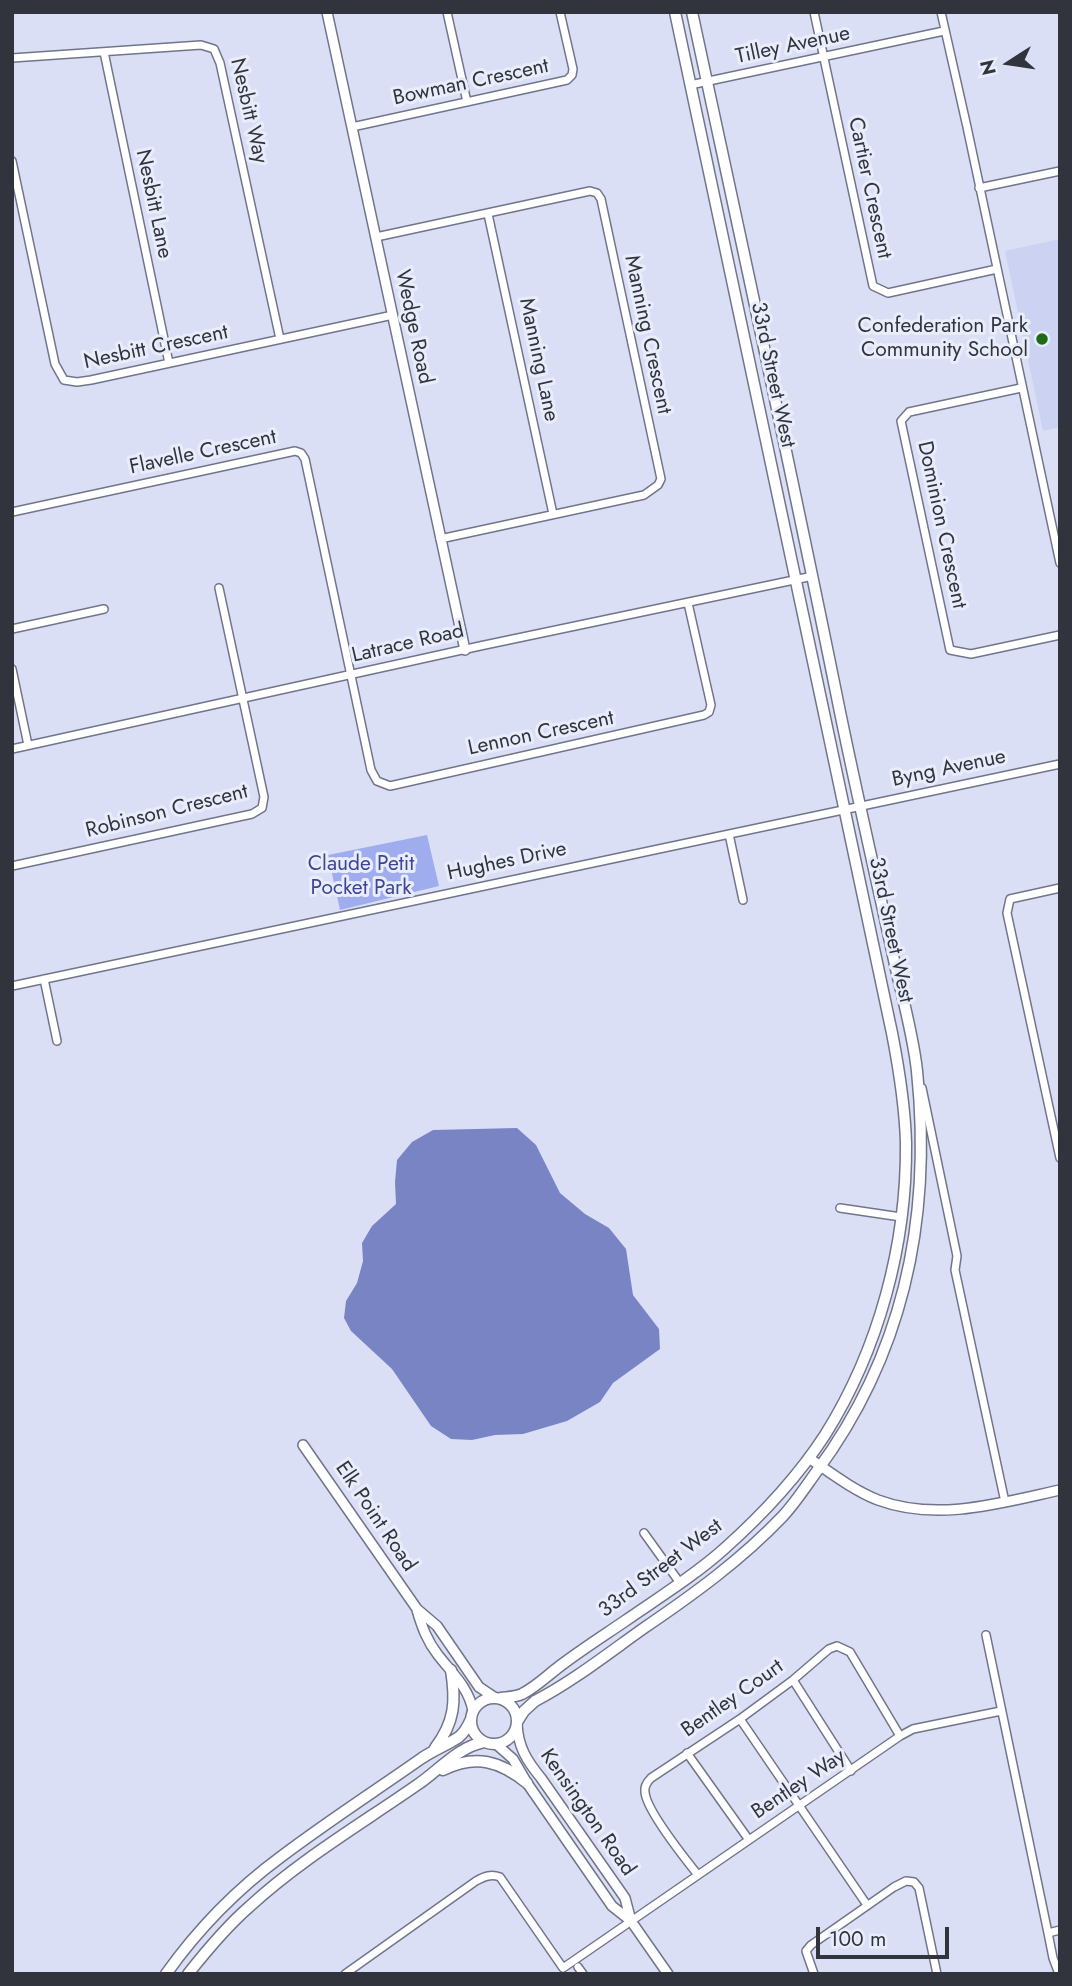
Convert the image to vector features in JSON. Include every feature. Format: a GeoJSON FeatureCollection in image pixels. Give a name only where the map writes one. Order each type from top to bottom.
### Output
{"type":"FeatureCollection","features":[{"type":"Feature","properties":{"kind":"main road","name":"33rd Street West"},"geometry":{"type":"LineString","coordinates":[[166,1974],[200,1931],[261,1872],[431,1752],[457,1737],[467,1728],[481,1701],[516,1696],[532,1688],[721,1552],[785,1488],[809,1458],[838,1413],[870,1343],[885,1299],[901,1217],[905,1174],[906,1141],[900,1078],[845,808],[674,12]]}},
{"type":"Feature","properties":{"kind":"main road","name":"33rd Street West"},"geometry":{"type":"LineString","coordinates":[[496,1744],[512,1736],[524,1711],[535,1701],[724,1571],[786,1512],[821,1466],[866,1392],[892,1334],[913,1253],[922,1177],[917,1067],[859,806],[813,576],[692,12]]}},
{"type":"Feature","properties":{"kind":"main road"},"geometry":{"type":"LineString","coordinates":[[431,1752],[450,1723],[455,1696],[451,1670]]}},
{"type":"Feature","properties":{"kind":"main road"},"geometry":{"type":"LineString","coordinates":[[497,1698],[506,1701],[515,1710],[517,1723]]}},
{"type":"Feature","properties":{"kind":"main road"},"geometry":{"type":"LineString","coordinates":[[472,1715],[474,1732],[484,1742]]}},
{"type":"Feature","properties":{"kind":"main road"},"geometry":{"type":"LineString","coordinates":[[188,1974],[214,1941],[273,1886],[466,1748],[484,1742],[496,1744]]}},
{"type":"Feature","properties":{"kind":"main road"},"geometry":{"type":"LineString","coordinates":[[430,1776],[464,1762],[476,1761],[510,1770],[527,1783]]}},
{"type":"Feature","properties":{"kind":"street","name":"Wedge Road"},"geometry":{"type":"LineString","coordinates":[[327,12],[465,649]]}},
{"type":"Feature","properties":{"kind":"street"},"geometry":{"type":"LineString","coordinates":[[447,12],[467,102]]}},
{"type":"Feature","properties":{"kind":"street","name":"Bowman Crescent"},"geometry":{"type":"LineString","coordinates":[[352,127],[568,80],[573,69],[560,12]]}},
{"type":"Feature","properties":{"kind":"street","name":"Cartier Crescent"},"geometry":{"type":"LineString","coordinates":[[814,12],[873,286],[888,293],[997,269]]}},
{"type":"Feature","properties":{"kind":"street"},"geometry":{"type":"LineString","coordinates":[[941,12],[1021,388],[1056,526],[1060,563]]}},
{"type":"Feature","properties":{"kind":"street","name":"Tilley Avenue"},"geometry":{"type":"LineString","coordinates":[[690,85],[944,31]]}},
{"type":"Feature","properties":{"kind":"street","name":"Nesbitt Way"},"geometry":{"type":"LineString","coordinates":[[12,58],[201,45],[214,49],[218,55],[279,339]]}},
{"type":"Feature","properties":{"kind":"street","name":"Nesbitt Lane"},"geometry":{"type":"LineString","coordinates":[[104,52],[169,363]]}},
{"type":"Feature","properties":{"kind":"street","name":"Nesbitt Crescent"},"geometry":{"type":"LineString","coordinates":[[12,161],[55,364],[64,380],[91,380],[393,315]]}},
{"type":"Feature","properties":{"kind":"street"},"geometry":{"type":"LineString","coordinates":[[979,188],[1060,171]]}},
{"type":"Feature","properties":{"kind":"street","name":"Manning Crescent"},"geometry":{"type":"LineString","coordinates":[[376,237],[590,191],[597,193],[601,199],[661,479],[658,485],[644,495],[440,539]]}},
{"type":"Feature","properties":{"kind":"street","name":"Manning Lane"},"geometry":{"type":"LineString","coordinates":[[488,214],[553,514]]}},
{"type":"Feature","properties":{"kind":"street","name":"Dominion Crescent"},"geometry":{"type":"LineString","coordinates":[[1021,388],[909,412],[901,421],[950,650],[971,654],[1060,635]]}},
{"type":"Feature","properties":{"kind":"street","name":"Flavelle Crescent"},"geometry":{"type":"LineString","coordinates":[[12,512],[295,451],[301,453],[305,459],[351,675]]}},
{"type":"Feature","properties":{"kind":"street","name":"Latrace Road"},"geometry":{"type":"LineString","coordinates":[[12,749],[465,649],[813,576]]}},
{"type":"Feature","properties":{"kind":"street"},"geometry":{"type":"LineString","coordinates":[[219,588],[243,698]]}},
{"type":"Feature","properties":{"kind":"street","name":"Lennon Crescent"},"geometry":{"type":"LineString","coordinates":[[351,675],[371,770],[377,781],[390,786],[709,712],[711,705],[688,603]]}},
{"type":"Feature","properties":{"kind":"street"},"geometry":{"type":"LineString","coordinates":[[12,629],[104,609]]}},
{"type":"Feature","properties":{"kind":"street"},"geometry":{"type":"LineString","coordinates":[[12,668],[28,746]]}},
{"type":"Feature","properties":{"kind":"street","name":"Robinson Crescent"},"geometry":{"type":"LineString","coordinates":[[12,866],[257,812],[262,808],[264,797],[243,698]]}},
{"type":"Feature","properties":{"kind":"street","name":"Byng Avenue"},"geometry":{"type":"LineString","coordinates":[[845,808],[1060,764]]}},
{"type":"Feature","properties":{"kind":"street","name":"Hughes Drive"},"geometry":{"type":"LineString","coordinates":[[12,986],[845,808]]}},
{"type":"Feature","properties":{"kind":"street"},"geometry":{"type":"LineString","coordinates":[[729,834],[743,900]]}},
{"type":"Feature","properties":{"kind":"street"},"geometry":{"type":"LineString","coordinates":[[1060,888],[1010,899],[1007,913],[1060,1158]]}},
{"type":"Feature","properties":{"kind":"street"},"geometry":{"type":"LineString","coordinates":[[44,979],[57,1041]]}},
{"type":"Feature","properties":{"kind":"street","name":"33rd Street West"},"geometry":{"type":"LineString","coordinates":[[917,1067],[1005,1502]]}},
{"type":"Feature","properties":{"kind":"street"},"geometry":{"type":"LineString","coordinates":[[840,1208],[901,1217]]}},
{"type":"Feature","properties":{"kind":"street","name":"Elk Point Road"},"geometry":{"type":"LineString","coordinates":[[303,1445],[417,1609],[436,1626],[479,1687],[497,1698]]}},
{"type":"Feature","properties":{"kind":"street"},"geometry":{"type":"LineString","coordinates":[[809,1458],[847,1484],[903,1508],[939,1511],[967,1509],[1060,1490]]}},
{"type":"Feature","properties":{"kind":"street"},"geometry":{"type":"LineString","coordinates":[[645,1533],[680,1583]]}},
{"type":"Feature","properties":{"kind":"street","name":"Elk Point Road"},"geometry":{"type":"LineString","coordinates":[[417,1609],[424,1634],[467,1692],[472,1715]]}},
{"type":"Feature","properties":{"kind":"street"},"geometry":{"type":"LineString","coordinates":[[986,1635],[1053,1958],[1059,1974]]}},
{"type":"Feature","properties":{"kind":"street","name":"Bentley Court"},"geometry":{"type":"LineString","coordinates":[[698,1875],[649,1805],[644,1790],[646,1783],[740,1719],[829,1648],[844,1648],[852,1656],[900,1736]]}},
{"type":"Feature","properties":{"kind":"street"},"geometry":{"type":"LineString","coordinates":[[793,1679],[851,1771]]}},
{"type":"Feature","properties":{"kind":"street","name":"Bentley Way"},"geometry":{"type":"LineString","coordinates":[[554,1974],[900,1736],[913,1729],[1001,1712]]}},
{"type":"Feature","properties":{"kind":"street"},"geometry":{"type":"LineString","coordinates":[[740,1719],[867,1905]]}},
{"type":"Feature","properties":{"kind":"street","name":"Kensington Road"},"geometry":{"type":"LineString","coordinates":[[517,1723],[519,1745],[528,1762],[625,1898],[631,1921]]}},
{"type":"Feature","properties":{"kind":"street","name":"Kensington Road"},"geometry":{"type":"LineString","coordinates":[[496,1744],[513,1759],[612,1906],[631,1921],[668,1974]]}},
{"type":"Feature","properties":{"kind":"street"},"geometry":{"type":"LineString","coordinates":[[687,1753],[749,1840]]}},
{"type":"Feature","properties":{"kind":"street"},"geometry":{"type":"LineString","coordinates":[[345,1974],[483,1877],[495,1875],[500,1877],[563,1968]]}},
{"type":"Feature","properties":{"kind":"street"},"geometry":{"type":"LineString","coordinates":[[814,1974],[806,1951],[811,1945],[906,1881],[914,1882],[919,1888],[937,1974]]}},
{"type":"Feature","properties":{"kind":"street"},"geometry":{"type":"LineString","coordinates":[[1048,1933],[1060,1930]]}},
{"type":"Feature","properties":{"kind":"shaded area","name":"Confederation Park Community School"},"geometry":{"type":"Polygon","coordinates":[[[1060,239],[1060,427],[1043,431],[1005,251],[1060,239]]]}},
{"type":"Feature","properties":{"kind":"shaded area"},"geometry":{"type":"Polygon","coordinates":[[[517,1128],[536,1145],[560,1193],[585,1214],[609,1228],[626,1249],[633,1295],[659,1329],[660,1349],[613,1383],[600,1402],[567,1421],[523,1434],[495,1435],[472,1440],[451,1439],[431,1426],[392,1369],[351,1331],[344,1318],[346,1301],[357,1283],[363,1261],[362,1243],[372,1226],[396,1204],[397,1160],[412,1142],[433,1130],[517,1128]]]}},
{"type":"Feature","properties":{"kind":"green space","name":"Claude Petit Pocket Park"},"geometry":{"type":"Polygon","coordinates":[[[427,835],[439,886],[340,910],[328,855],[427,835]]]}},
{"type":"Feature","properties":{"kind":"place","name":"Confederation Park Community School"},"geometry":{"type":"Point","coordinates":[1042,339]}}]}
